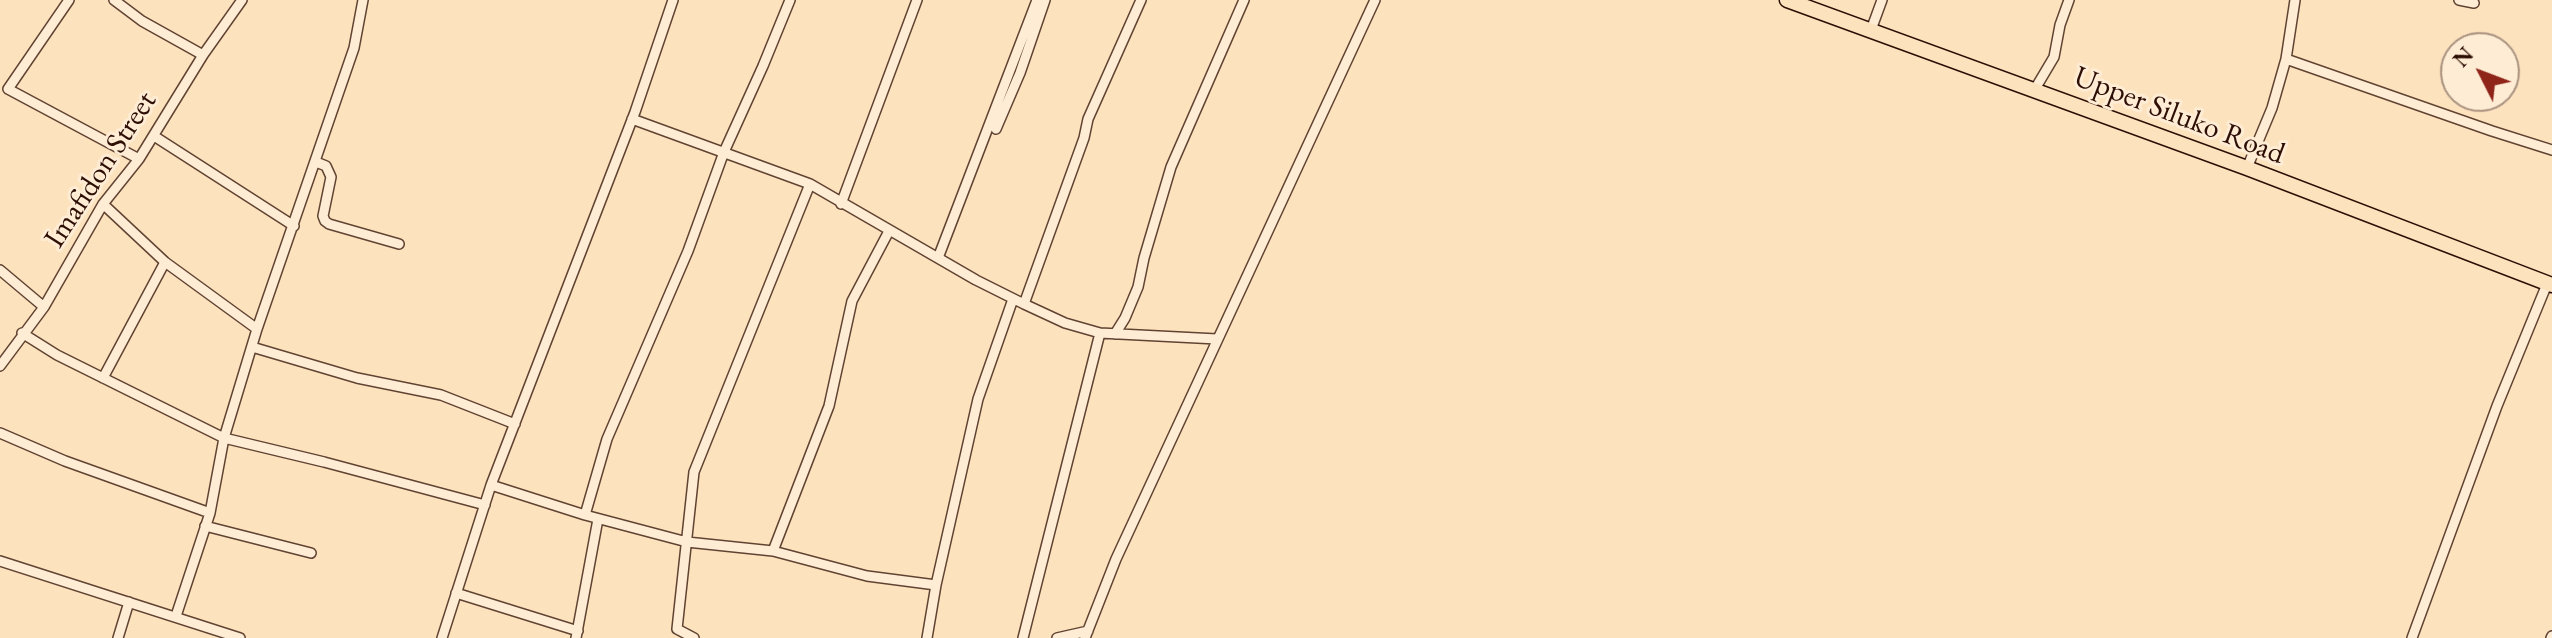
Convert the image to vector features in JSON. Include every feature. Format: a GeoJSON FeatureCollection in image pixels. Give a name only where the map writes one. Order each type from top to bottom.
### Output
{"type":"FeatureCollection","features":[{"type":"Feature","properties":{"kind":"main road","name":"Upper Siluko Road"},"geometry":{"type":"LineString","coordinates":[[1787,0],[2247,168],[2549,284]]}},
{"type":"Feature","properties":{"kind":"street"},"geometry":{"type":"LineString","coordinates":[[69,0],[4,86],[139,159]]}},
{"type":"Feature","properties":{"kind":"street"},"geometry":{"type":"LineString","coordinates":[[114,0],[142,21],[203,55]]}},
{"type":"Feature","properties":{"kind":"street","name":"Imafidon Street"},"geometry":{"type":"LineString","coordinates":[[0,366],[44,307],[103,204],[139,159],[203,55],[242,0]]}},
{"type":"Feature","properties":{"kind":"street"},"geometry":{"type":"LineString","coordinates":[[176,616],[210,513],[224,438],[257,329],[354,48],[363,0]]}},
{"type":"Feature","properties":{"kind":"street"},"geometry":{"type":"LineString","coordinates":[[442,638],[491,485],[632,119],[673,0]]}},
{"type":"Feature","properties":{"kind":"street"},"geometry":{"type":"LineString","coordinates":[[585,515],[607,439],[688,251],[724,152],[790,0]]}},
{"type":"Feature","properties":{"kind":"street"},"geometry":{"type":"LineString","coordinates":[[841,204],[916,2],[903,0]]}},
{"type":"Feature","properties":{"kind":"street"},"geometry":{"type":"LineString","coordinates":[[938,258],[1037,0]]}},
{"type":"Feature","properties":{"kind":"street"},"geometry":{"type":"LineString","coordinates":[[996,129],[1020,73],[1045,0]]}},
{"type":"Feature","properties":{"kind":"street"},"geometry":{"type":"LineString","coordinates":[[1024,304],[1084,138],[1088,119],[1141,0]]}},
{"type":"Feature","properties":{"kind":"street"},"geometry":{"type":"LineString","coordinates":[[1115,334],[1138,287],[1171,167],[1244,0]]}},
{"type":"Feature","properties":{"kind":"street"},"geometry":{"type":"LineString","coordinates":[[1057,638],[1086,634],[1116,559],[1375,0]]}},
{"type":"Feature","properties":{"kind":"street"},"geometry":{"type":"LineString","coordinates":[[1871,30],[1882,0]]}},
{"type":"Feature","properties":{"kind":"street"},"geometry":{"type":"LineString","coordinates":[[2035,89],[2054,57],[2069,0]]}},
{"type":"Feature","properties":{"kind":"street"},"geometry":{"type":"LineString","coordinates":[[2247,168],[2272,108],[2286,59],[2295,0]]}},
{"type":"Feature","properties":{"kind":"street"},"geometry":{"type":"LineString","coordinates":[[2459,0],[2474,3]]}},
{"type":"Feature","properties":{"kind":"street"},"geometry":{"type":"LineString","coordinates":[[2286,59],[2552,150]]}},
{"type":"Feature","properties":{"kind":"street"},"geometry":{"type":"LineString","coordinates":[[632,119],[810,184],[1013,299],[1065,323],[1100,333],[1217,339]]}},
{"type":"Feature","properties":{"kind":"street"},"geometry":{"type":"LineString","coordinates":[[154,136],[294,226]]}},
{"type":"Feature","properties":{"kind":"street"},"geometry":{"type":"LineString","coordinates":[[316,162],[326,166],[331,177],[323,216],[325,221],[399,244]]}},
{"type":"Feature","properties":{"kind":"street"},"geometry":{"type":"LineString","coordinates":[[694,638],[676,634],[694,472],[810,184]]}},
{"type":"Feature","properties":{"kind":"street"},"geometry":{"type":"LineString","coordinates":[[103,204],[165,262],[257,329]]}},
{"type":"Feature","properties":{"kind":"street"},"geometry":{"type":"LineString","coordinates":[[773,551],[829,406],[852,301],[889,231]]}},
{"type":"Feature","properties":{"kind":"street"},"geometry":{"type":"LineString","coordinates":[[103,378],[165,262]]}},
{"type":"Feature","properties":{"kind":"street"},"geometry":{"type":"LineString","coordinates":[[0,270],[44,307]]}},
{"type":"Feature","properties":{"kind":"street"},"geometry":{"type":"LineString","coordinates":[[2412,638],[2492,419],[2549,284]]}},
{"type":"Feature","properties":{"kind":"street"},"geometry":{"type":"LineString","coordinates":[[927,638],[978,399],[1013,299]]}},
{"type":"Feature","properties":{"kind":"street"},"geometry":{"type":"LineString","coordinates":[[22,333],[57,355],[224,438],[485,505]]}},
{"type":"Feature","properties":{"kind":"street"},"geometry":{"type":"LineString","coordinates":[[1023,638],[1100,333]]}},
{"type":"Feature","properties":{"kind":"street"},"geometry":{"type":"LineString","coordinates":[[252,347],[357,378],[441,395],[515,424]]}},
{"type":"Feature","properties":{"kind":"street"},"geometry":{"type":"LineString","coordinates":[[0,433],[65,461],[210,513]]}},
{"type":"Feature","properties":{"kind":"street"},"geometry":{"type":"LineString","coordinates":[[491,485],[598,519],[687,542],[773,551],[867,576],[936,585]]}},
{"type":"Feature","properties":{"kind":"street"},"geometry":{"type":"LineString","coordinates":[[456,593],[577,635],[598,519]]}},
{"type":"Feature","properties":{"kind":"street"},"geometry":{"type":"LineString","coordinates":[[205,526],[311,553]]}},
{"type":"Feature","properties":{"kind":"street"},"geometry":{"type":"LineString","coordinates":[[0,561],[176,616],[219,635],[240,638]]}},
{"type":"Feature","properties":{"kind":"street"},"geometry":{"type":"LineString","coordinates":[[118,638],[129,602]]}}]}
